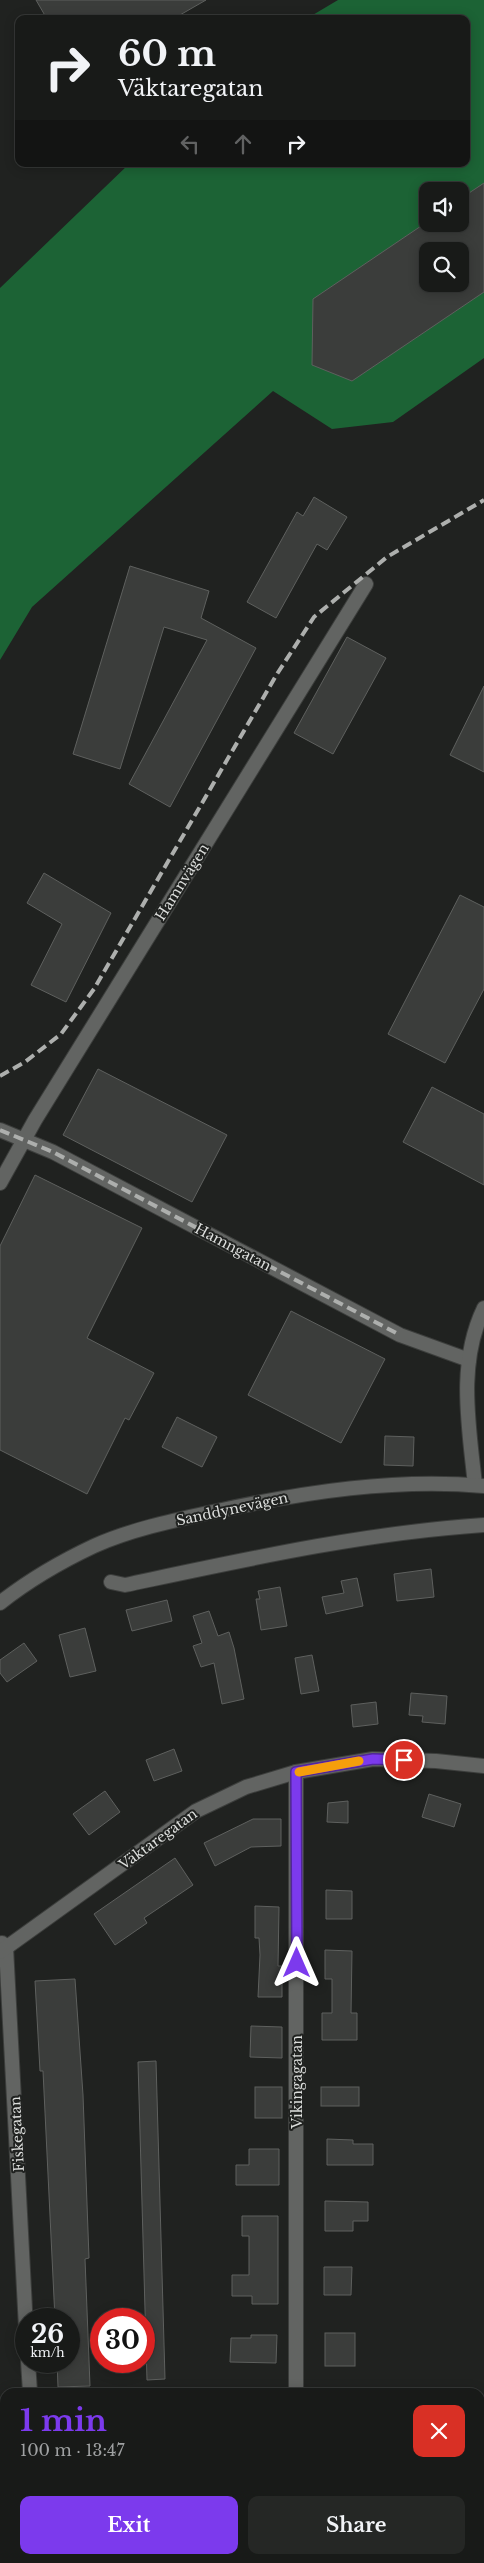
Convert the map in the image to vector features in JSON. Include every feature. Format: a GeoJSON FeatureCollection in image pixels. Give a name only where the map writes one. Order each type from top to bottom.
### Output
{"type":"FeatureCollection","features":[{"type":"Feature","properties":{"kind":"street","name":"Hamnvägen"},"geometry":{"type":"LineString","coordinates":[[0,1183],[24,1140],[366,584]]}},
{"type":"Feature","properties":{"kind":"street","name":"Hamngatan"},"geometry":{"type":"LineString","coordinates":[[0,1130],[53,1152],[400,1335],[469,1360]]}},
{"type":"Feature","properties":{"kind":"street"},"geometry":{"type":"LineString","coordinates":[[480,1486],[466,1392],[469,1360],[477,1322],[484,1308]]}},
{"type":"Feature","properties":{"kind":"street","name":"Sanddynevägen"},"geometry":{"type":"LineString","coordinates":[[0,1603],[24,1584],[96,1546],[143,1529],[199,1515],[281,1498],[340,1490],[416,1484],[480,1486]]}},
{"type":"Feature","properties":{"kind":"street"},"geometry":{"type":"LineString","coordinates":[[111,1582],[125,1586],[308,1548],[444,1528],[484,1525]]}},
{"type":"Feature","properties":{"kind":"street","name":"Väktaregatan"},"geometry":{"type":"LineString","coordinates":[[2,1947],[196,1811],[246,1787],[296,1772],[373,1759],[436,1761],[484,1766]]}},
{"type":"Feature","properties":{"kind":"street","name":"Vikingagatan"},"geometry":{"type":"LineString","coordinates":[[296,1772],[296,2388]]}},
{"type":"Feature","properties":{"kind":"street","name":"Fiskegatan"},"geometry":{"type":"LineString","coordinates":[[2,1947],[25,2308]]}},
{"type":"Feature","properties":{"kind":"street"},"geometry":{"type":"LineString","coordinates":[[29,2373],[30,2388]]}},
{"type":"Feature","properties":{"kind":"shaded area"},"geometry":{"type":"Polygon","coordinates":[[[338,0],[484,0],[484,358],[393,422],[332,429],[273,391],[32,607],[0,660],[0,288],[126,167],[470,167],[470,15],[313,15],[338,0]]]}},
{"type":"Feature","properties":{"kind":"building"},"geometry":{"type":"Polygon","coordinates":[[[36,0],[206,0],[180,15],[45,15],[36,0]]]}},
{"type":"Feature","properties":{"kind":"building"},"geometry":{"type":"Polygon","coordinates":[[[484,183],[484,292],[352,381],[312,365],[313,299],[419,227],[419,232],[469,232],[469,193],[484,183]]]}},
{"type":"Feature","properties":{"kind":"building"},"geometry":{"type":"Polygon","coordinates":[[[314,497],[347,517],[327,550],[317,544],[276,618],[247,602],[297,512],[303,516],[314,497]]]}},
{"type":"Feature","properties":{"kind":"building"},"geometry":{"type":"Polygon","coordinates":[[[130,566],[209,591],[201,618],[256,648],[170,807],[129,784],[207,640],[164,627],[120,769],[73,754],[130,566]]]}},
{"type":"Feature","properties":{"kind":"building"},"geometry":{"type":"Polygon","coordinates":[[[347,637],[386,658],[333,754],[294,733],[347,637]]]}},
{"type":"Feature","properties":{"kind":"building"},"geometry":{"type":"Polygon","coordinates":[[[484,686],[484,772],[450,755],[484,686]]]}},
{"type":"Feature","properties":{"kind":"building"},"geometry":{"type":"Polygon","coordinates":[[[44,873],[111,913],[66,1002],[31,985],[62,924],[27,903],[44,873]]]}},
{"type":"Feature","properties":{"kind":"building"},"geometry":{"type":"Polygon","coordinates":[[[460,895],[484,907],[484,989],[445,1063],[388,1034],[460,895]]]}},
{"type":"Feature","properties":{"kind":"building"},"geometry":{"type":"Polygon","coordinates":[[[98,1069],[227,1135],[192,1202],[63,1135],[98,1069]]]}},
{"type":"Feature","properties":{"kind":"building"},"geometry":{"type":"Polygon","coordinates":[[[432,1087],[484,1114],[484,1185],[403,1142],[432,1087]]]}},
{"type":"Feature","properties":{"kind":"building"},"geometry":{"type":"Polygon","coordinates":[[[35,1175],[142,1228],[87,1338],[154,1373],[129,1420],[125,1418],[87,1494],[0,1450],[0,1246],[35,1175]]]}},
{"type":"Feature","properties":{"kind":"building"},"geometry":{"type":"Polygon","coordinates":[[[291,1311],[385,1359],[341,1443],[248,1395],[291,1311]]]}},
{"type":"Feature","properties":{"kind":"building"},"geometry":{"type":"Polygon","coordinates":[[[177,1417],[217,1437],[202,1467],[162,1447],[177,1417]]]}},
{"type":"Feature","properties":{"kind":"building"},"geometry":{"type":"Polygon","coordinates":[[[385,1436],[414,1437],[413,1466],[384,1465],[385,1436]]]}},
{"type":"Feature","properties":{"kind":"building"},"geometry":{"type":"Polygon","coordinates":[[[431,1569],[434,1597],[397,1601],[394,1574],[431,1569]]]}},
{"type":"Feature","properties":{"kind":"building"},"geometry":{"type":"Polygon","coordinates":[[[357,1578],[363,1606],[326,1614],[322,1597],[344,1593],[341,1581],[357,1578]]]}},
{"type":"Feature","properties":{"kind":"building"},"geometry":{"type":"Polygon","coordinates":[[[280,1587],[287,1626],[261,1630],[256,1599],[260,1599],[258,1591],[280,1587]]]}},
{"type":"Feature","properties":{"kind":"building"},"geometry":{"type":"Polygon","coordinates":[[[167,1600],[172,1621],[132,1631],[126,1610],[167,1600]]]}},
{"type":"Feature","properties":{"kind":"building"},"geometry":{"type":"Polygon","coordinates":[[[209,1611],[218,1636],[229,1632],[244,1699],[222,1704],[214,1663],[201,1667],[193,1646],[202,1643],[193,1616],[209,1611]]]}},
{"type":"Feature","properties":{"kind":"building"},"geometry":{"type":"Polygon","coordinates":[[[85,1628],[96,1671],[70,1677],[59,1635],[85,1628]]]}},
{"type":"Feature","properties":{"kind":"building"},"geometry":{"type":"Polygon","coordinates":[[[24,1643],[37,1661],[7,1682],[0,1673],[0,1660],[24,1643]]]}},
{"type":"Feature","properties":{"kind":"building"},"geometry":{"type":"Polygon","coordinates":[[[312,1655],[319,1691],[301,1694],[295,1658],[312,1655]]]}},
{"type":"Feature","properties":{"kind":"building"},"geometry":{"type":"Polygon","coordinates":[[[411,1693],[447,1696],[445,1724],[422,1722],[423,1716],[409,1715],[411,1693]]]}},
{"type":"Feature","properties":{"kind":"building"},"geometry":{"type":"Polygon","coordinates":[[[376,1702],[378,1724],[353,1727],[351,1705],[376,1702]]]}},
{"type":"Feature","properties":{"kind":"building"},"geometry":{"type":"Polygon","coordinates":[[[174,1749],[182,1771],[154,1781],[146,1760],[174,1749]]]}},
{"type":"Feature","properties":{"kind":"building"},"geometry":{"type":"Polygon","coordinates":[[[105,1791],[120,1812],[89,1835],[73,1814],[105,1791]]]}},
{"type":"Feature","properties":{"kind":"building"},"geometry":{"type":"Polygon","coordinates":[[[429,1794],[461,1804],[454,1827],[422,1817],[429,1794]]]}},
{"type":"Feature","properties":{"kind":"building"},"geometry":{"type":"Polygon","coordinates":[[[348,1801],[348,1823],[327,1822],[328,1803],[348,1801]]]}},
{"type":"Feature","properties":{"kind":"building"},"geometry":{"type":"Polygon","coordinates":[[[253,1819],[281,1819],[281,1846],[251,1847],[215,1866],[204,1843],[253,1819]]]}},
{"type":"Feature","properties":{"kind":"building"},"geometry":{"type":"Polygon","coordinates":[[[175,1858],[193,1885],[144,1918],[147,1923],[115,1945],[94,1914],[175,1858]]]}},
{"type":"Feature","properties":{"kind":"building"},"geometry":{"type":"Polygon","coordinates":[[[326,1890],[352,1891],[352,1919],[326,1919],[326,1890]]]}},
{"type":"Feature","properties":{"kind":"building"},"geometry":{"type":"Polygon","coordinates":[[[255,1906],[279,1907],[278,1966],[282,1966],[282,1997],[258,1997],[260,1955],[259,1938],[255,1938],[255,1906]]]}},
{"type":"Feature","properties":{"kind":"building"},"geometry":{"type":"Polygon","coordinates":[[[325,1950],[352,1951],[351,2013],[357,2013],[357,2040],[322,2040],[322,2013],[332,2013],[332,1979],[325,1979],[325,1950]]]}},
{"type":"Feature","properties":{"kind":"building"},"geometry":{"type":"Polygon","coordinates":[[[75,1979],[83,2095],[89,2258],[85,2259],[90,2386],[58,2387],[57,2373],[80,2373],[80,2308],[54,2308],[43,2071],[40,2071],[35,1981],[75,1979]]]}},
{"type":"Feature","properties":{"kind":"building"},"geometry":{"type":"Polygon","coordinates":[[[251,2026],[282,2027],[282,2058],[250,2057],[251,2026]]]}},
{"type":"Feature","properties":{"kind":"building"},"geometry":{"type":"Polygon","coordinates":[[[156,2061],[165,2379],[147,2380],[147,2373],[155,2373],[155,2308],[145,2308],[138,2062],[156,2061]]]}},
{"type":"Feature","properties":{"kind":"building"},"geometry":{"type":"Polygon","coordinates":[[[255,2087],[282,2087],[282,2118],[255,2118],[255,2087]]]}},
{"type":"Feature","properties":{"kind":"building"},"geometry":{"type":"Polygon","coordinates":[[[321,2087],[359,2087],[359,2106],[321,2106],[321,2087]]]}},
{"type":"Feature","properties":{"kind":"building"},"geometry":{"type":"Polygon","coordinates":[[[327,2139],[353,2140],[353,2144],[373,2144],[373,2165],[327,2165],[327,2139]]]}},
{"type":"Feature","properties":{"kind":"building"},"geometry":{"type":"Polygon","coordinates":[[[249,2149],[279,2149],[279,2185],[236,2185],[236,2165],[249,2165],[249,2149]]]}},
{"type":"Feature","properties":{"kind":"building"},"geometry":{"type":"Polygon","coordinates":[[[325,2201],[368,2202],[368,2221],[353,2221],[353,2231],[325,2231],[325,2201]]]}},
{"type":"Feature","properties":{"kind":"building"},"geometry":{"type":"Polygon","coordinates":[[[242,2216],[278,2216],[278,2304],[252,2304],[252,2296],[232,2296],[232,2275],[249,2275],[249,2236],[242,2236],[242,2216]]]}},
{"type":"Feature","properties":{"kind":"building"},"geometry":{"type":"Polygon","coordinates":[[[324,2267],[352,2267],[351,2295],[324,2295],[324,2267]]]}},
{"type":"Feature","properties":{"kind":"building"},"geometry":{"type":"Polygon","coordinates":[[[325,2333],[355,2333],[355,2366],[325,2366],[325,2333]]]}},
{"type":"Feature","properties":{"kind":"building"},"geometry":{"type":"Polygon","coordinates":[[[251,2335],[277,2335],[276,2363],[230,2362],[231,2338],[251,2338],[251,2335]]]}},
{"type":"Feature","properties":{"kind":"railway"},"geometry":{"type":"LineString","coordinates":[[0,1076],[25,1062],[61,1034],[94,989],[277,674],[314,617],[387,557],[484,500]]}},
{"type":"Feature","properties":{"kind":"railway"},"geometry":{"type":"LineString","coordinates":[[0,1130],[53,1152],[400,1335]]}},
{"type":"Feature","properties":{"kind":"slow traffic"},"geometry":{"type":"LineString","coordinates":[[299,1772],[359,1761]]}},
{"type":"Feature","properties":{"kind":"route"},"geometry":{"type":"LineString","coordinates":[[297,1963],[296,1772],[373,1759],[404,1760]]}}]}
